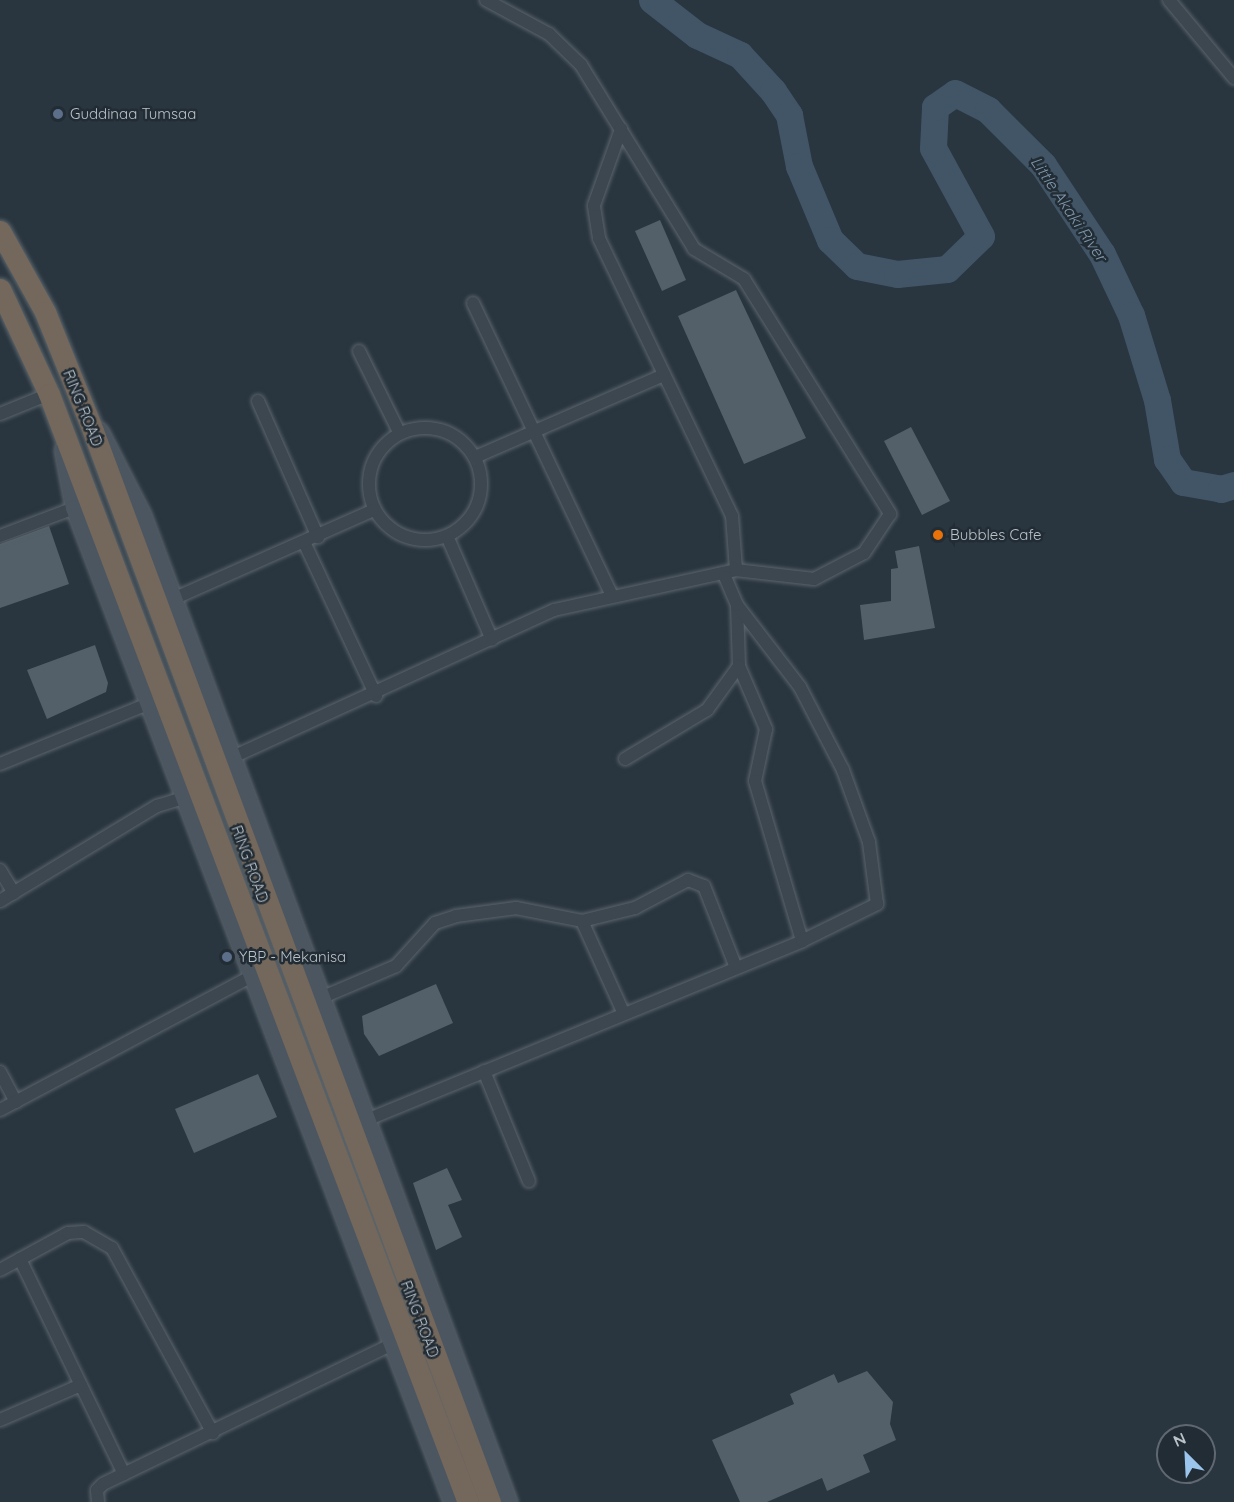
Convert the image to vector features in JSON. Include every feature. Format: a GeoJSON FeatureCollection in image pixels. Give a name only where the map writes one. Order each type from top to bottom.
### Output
{"type":"FeatureCollection","features":[{"type":"Feature","properties":{"kind":"highway","name":"RING ROAD"},"geometry":{"type":"LineString","coordinates":[[0,231],[45,312],[81,402],[490,1502]]}},
{"type":"Feature","properties":{"kind":"highway","name":"RING ROAD"},"geometry":{"type":"LineString","coordinates":[[0,289],[49,394],[468,1502]]}},
{"type":"Feature","properties":{"kind":"street"},"geometry":{"type":"LineString","coordinates":[[235,756],[376,696],[554,610],[611,593],[725,577],[736,570],[814,579],[864,553],[890,514],[744,279],[694,249],[581,65],[549,34],[486,0]]}},
{"type":"Feature","properties":{"kind":"street"},"geometry":{"type":"LineString","coordinates":[[1169,0],[1234,78]]}},
{"type":"Feature","properties":{"kind":"street"},"geometry":{"type":"LineString","coordinates":[[621,129],[594,205],[599,238],[732,516],[736,570]]}},
{"type":"Feature","properties":{"kind":"street"},"geometry":{"type":"LineString","coordinates":[[473,303],[611,593]]}},
{"type":"Feature","properties":{"kind":"street"},"geometry":{"type":"LineString","coordinates":[[359,351],[399,432]]}},
{"type":"Feature","properties":{"kind":"street"},"geometry":{"type":"LineString","coordinates":[[475,457],[536,433],[664,375]]}},
{"type":"Feature","properties":{"kind":"street"},"geometry":{"type":"LineString","coordinates":[[0,414],[49,394]]}},
{"type":"Feature","properties":{"kind":"street"},"geometry":{"type":"LineString","coordinates":[[258,401],[318,537]]}},
{"type":"Feature","properties":{"kind":"street"},"geometry":{"type":"LineString","coordinates":[[81,402],[128,477],[235,756],[323,997],[364,1121],[509,1502]]}},
{"type":"Feature","properties":{"kind":"street"},"geometry":{"type":"LineString","coordinates":[[59,423],[74,508],[255,975],[390,1345],[452,1502]]}},
{"type":"Feature","properties":{"kind":"street"},"geometry":{"type":"LineString","coordinates":[[434,428],[465,444],[475,457],[481,494],[474,511],[447,536],[412,539],[396,533],[374,510],[369,473],[375,457],[399,432],[434,428]]}},
{"type":"Feature","properties":{"kind":"street"},"geometry":{"type":"LineString","coordinates":[[0,536],[74,508]]}},
{"type":"Feature","properties":{"kind":"street"},"geometry":{"type":"LineString","coordinates":[[173,599],[318,537],[374,510]]}},
{"type":"Feature","properties":{"kind":"street"},"geometry":{"type":"LineString","coordinates":[[447,536],[492,640]]}},
{"type":"Feature","properties":{"kind":"street"},"geometry":{"type":"LineString","coordinates":[[304,542],[376,696]]}},
{"type":"Feature","properties":{"kind":"street"},"geometry":{"type":"LineString","coordinates":[[364,1121],[735,965],[802,941],[878,904],[875,867],[852,791],[823,729],[780,658],[737,605],[725,577]]}},
{"type":"Feature","properties":{"kind":"street"},"geometry":{"type":"LineString","coordinates":[[737,605],[739,666],[766,729],[755,781],[802,941]]}},
{"type":"Feature","properties":{"kind":"street"},"geometry":{"type":"LineString","coordinates":[[625,759],[707,710],[739,666]]}},
{"type":"Feature","properties":{"kind":"street"},"geometry":{"type":"LineString","coordinates":[[0,764],[150,703]]}},
{"type":"Feature","properties":{"kind":"street"},"geometry":{"type":"LineString","coordinates":[[0,901],[157,806],[186,797]]}},
{"type":"Feature","properties":{"kind":"street"},"geometry":{"type":"LineString","coordinates":[[0,870],[14,893]]}},
{"type":"Feature","properties":{"kind":"street"},"geometry":{"type":"LineString","coordinates":[[323,997],[396,966],[435,923],[456,916],[516,908],[582,921],[635,908],[696,880],[704,886],[735,965]]}},
{"type":"Feature","properties":{"kind":"street"},"geometry":{"type":"LineString","coordinates":[[582,921],[623,1012]]}},
{"type":"Feature","properties":{"kind":"street"},"geometry":{"type":"LineString","coordinates":[[0,1110],[255,975]]}},
{"type":"Feature","properties":{"kind":"street"},"geometry":{"type":"LineString","coordinates":[[484,1071],[529,1181]]}},
{"type":"Feature","properties":{"kind":"street"},"geometry":{"type":"LineString","coordinates":[[0,1072],[16,1102]]}},
{"type":"Feature","properties":{"kind":"street"},"geometry":{"type":"LineString","coordinates":[[0,1270],[68,1233],[84,1232],[112,1248],[213,1433]]}},
{"type":"Feature","properties":{"kind":"street"},"geometry":{"type":"LineString","coordinates":[[20,1259],[124,1474]]}},
{"type":"Feature","properties":{"kind":"street"},"geometry":{"type":"LineString","coordinates":[[98,1502],[97,1490],[124,1474],[213,1433],[390,1345]]}},
{"type":"Feature","properties":{"kind":"street"},"geometry":{"type":"LineString","coordinates":[[0,1420],[81,1385]]}},
{"type":"Feature","properties":{"kind":"building"},"geometry":{"type":"Polygon","coordinates":[[[660,220],[686,280],[662,291],[635,231],[660,220]]]}},
{"type":"Feature","properties":{"kind":"building"},"geometry":{"type":"Polygon","coordinates":[[[736,290],[806,438],[744,464],[678,316],[736,290]]]}},
{"type":"Feature","properties":{"kind":"building"},"geometry":{"type":"Polygon","coordinates":[[[911,427],[950,501],[922,515],[884,441],[911,427]]]}},
{"type":"Feature","properties":{"kind":"building"},"geometry":{"type":"Polygon","coordinates":[[[49,526],[69,584],[0,608],[0,544],[49,526]]]}},
{"type":"Feature","properties":{"kind":"building"},"geometry":{"type":"Polygon","coordinates":[[[919,546],[935,628],[864,640],[860,605],[891,601],[891,569],[898,568],[895,551],[919,546]]]}},
{"type":"Feature","properties":{"kind":"building"},"geometry":{"type":"Polygon","coordinates":[[[95,645],[108,683],[106,692],[47,719],[27,670],[95,645]]]}},
{"type":"Feature","properties":{"kind":"building"},"geometry":{"type":"Polygon","coordinates":[[[436,984],[453,1023],[379,1056],[364,1034],[362,1016],[436,984]]]}},
{"type":"Feature","properties":{"kind":"building"},"geometry":{"type":"Polygon","coordinates":[[[258,1074],[277,1117],[194,1153],[175,1109],[258,1074]]]}},
{"type":"Feature","properties":{"kind":"building"},"geometry":{"type":"Polygon","coordinates":[[[447,1168],[462,1200],[448,1205],[462,1237],[436,1250],[413,1183],[447,1168]]]}},
{"type":"Feature","properties":{"kind":"building"},"geometry":{"type":"Polygon","coordinates":[[[867,1371],[893,1402],[890,1424],[896,1440],[863,1455],[870,1472],[827,1491],[822,1478],[767,1502],[740,1502],[712,1440],[794,1404],[790,1394],[834,1374],[838,1383],[867,1371]]]}},
{"type":"Feature","properties":{"kind":"waterway","name":"Little Akaki River"},"geometry":{"type":"LineString","coordinates":[[652,0],[697,35],[740,55],[773,91],[789,115],[799,166],[830,240],[857,266],[897,274],[947,269],[981,236],[933,148],[935,107],[955,93],[988,110],[1043,165],[1102,254],[1131,315],[1157,400],[1167,459],[1183,482],[1221,489],[1234,485]]}},
{"type":"Feature","properties":{"kind":"place","name":"Guddinaa Tumsaa"},"geometry":{"type":"Point","coordinates":[58,114]}},
{"type":"Feature","properties":{"kind":"place","name":"Bubbles Cafe"},"geometry":{"type":"Point","coordinates":[938,535]}},
{"type":"Feature","properties":{"kind":"place","name":"YBP - Mekanisa"},"geometry":{"type":"Point","coordinates":[227,957]}}]}
